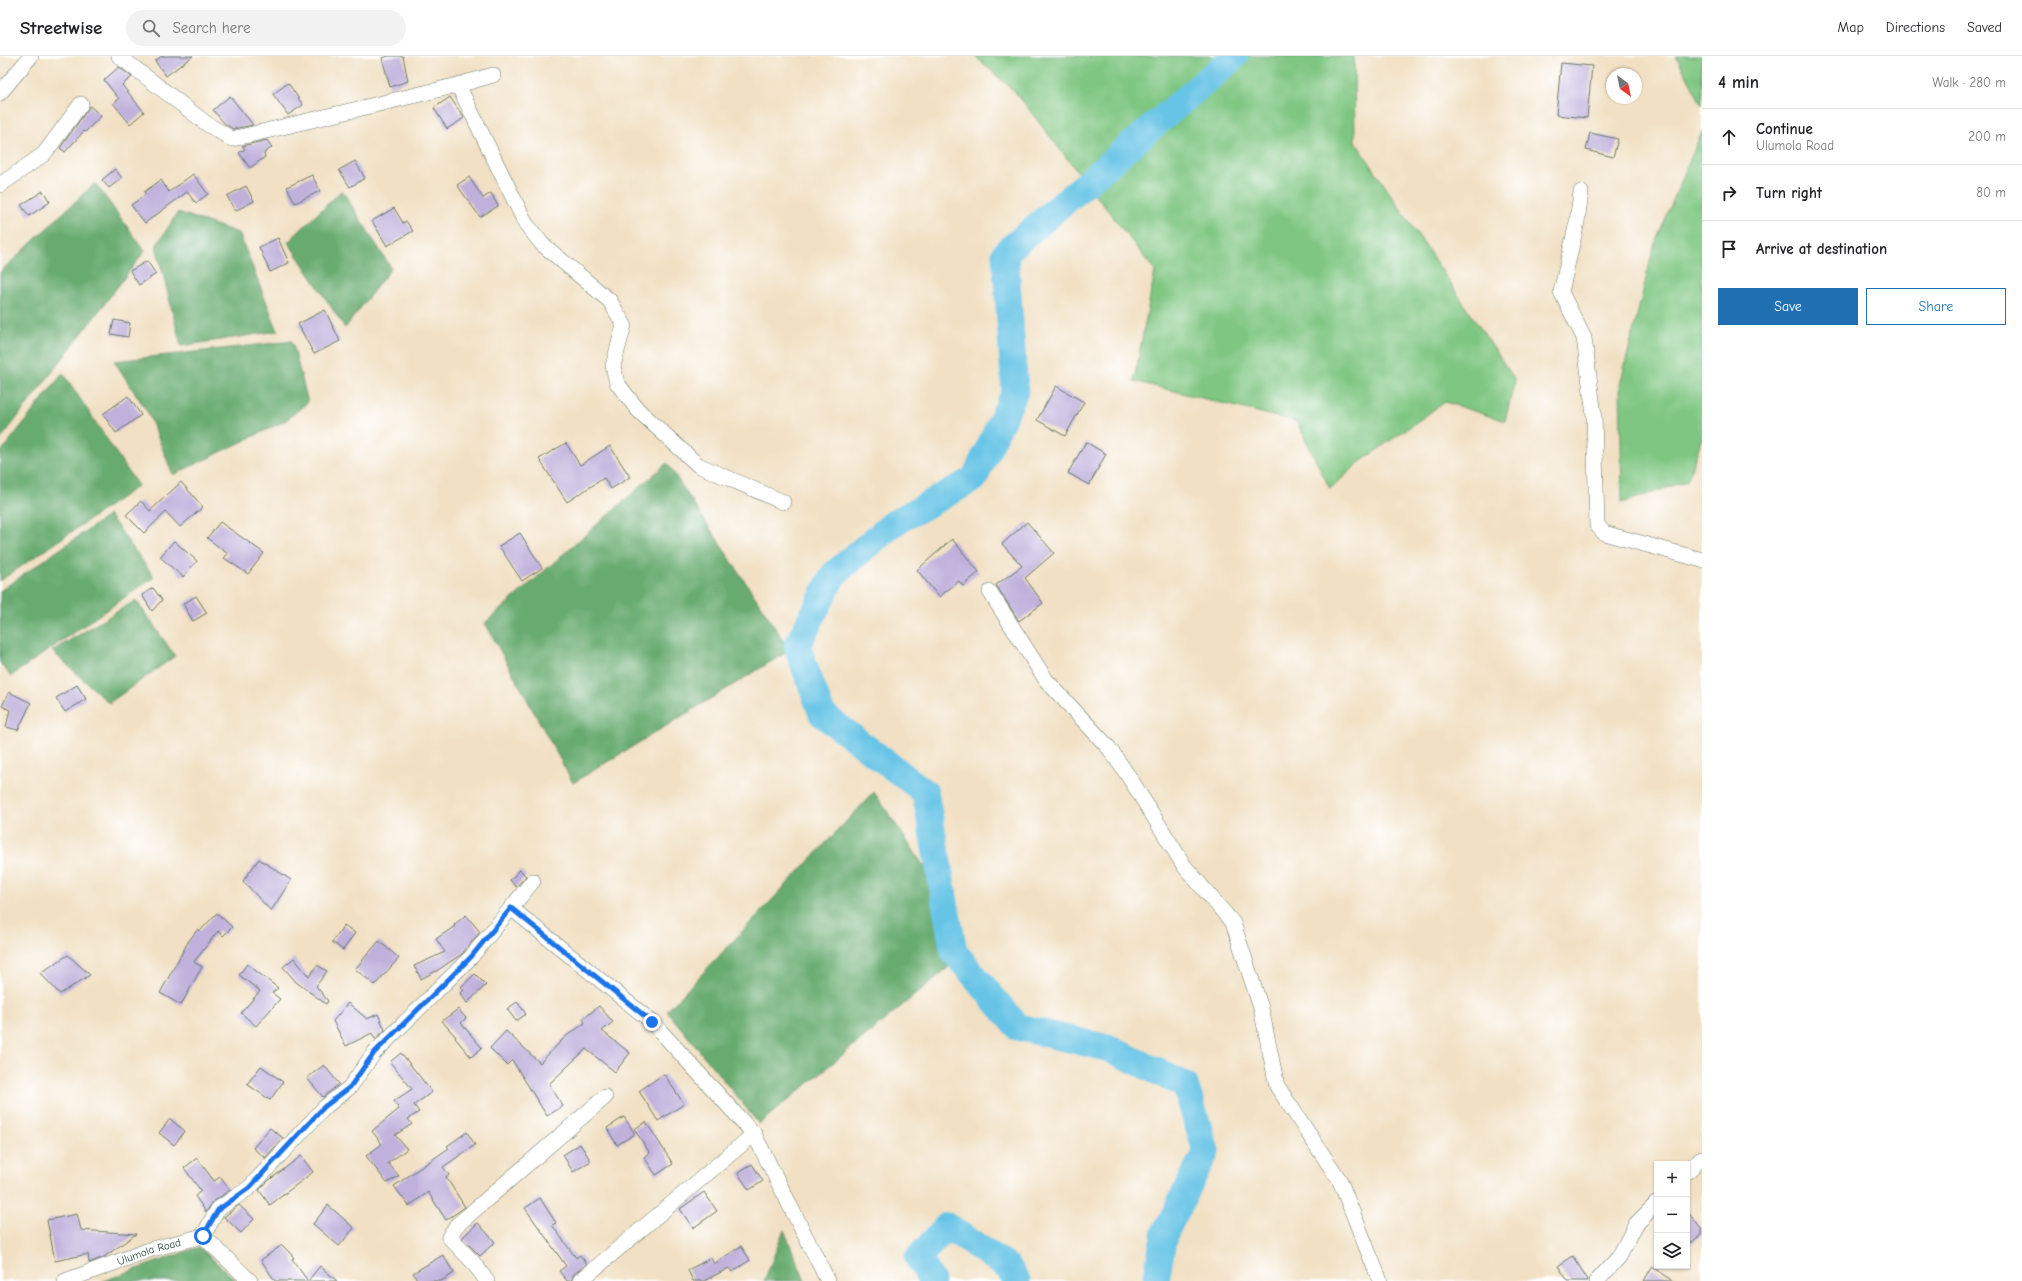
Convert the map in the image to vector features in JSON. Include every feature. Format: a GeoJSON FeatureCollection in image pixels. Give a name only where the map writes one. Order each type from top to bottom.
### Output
{"type":"FeatureCollection","features":[{"type":"Feature","properties":{"kind":"street"},"geometry":{"type":"LineString","coordinates":[[2,88],[31,56]]}},
{"type":"Feature","properties":{"kind":"street"},"geometry":{"type":"LineString","coordinates":[[119,56],[207,124],[232,139],[458,86],[492,75]]}},
{"type":"Feature","properties":{"kind":"street"},"geometry":{"type":"LineString","coordinates":[[458,86],[526,224],[542,244],[610,300],[624,325],[613,366],[617,383],[638,410],[698,465],[783,502]]}},
{"type":"Feature","properties":{"kind":"street"},"geometry":{"type":"LineString","coordinates":[[0,185],[44,154],[81,104]]}},
{"type":"Feature","properties":{"kind":"street"},"geometry":{"type":"LineString","coordinates":[[1581,192],[1577,222],[1561,292],[1584,338],[1594,415],[1597,525],[1604,533],[1702,560]]}},
{"type":"Feature","properties":{"kind":"street"},"geometry":{"type":"LineString","coordinates":[[990,592],[1046,680],[1109,748],[1129,777],[1185,867],[1233,923],[1261,1008],[1278,1086],[1340,1181],[1380,1281]]}},
{"type":"Feature","properties":{"kind":"street"},"geometry":{"type":"LineString","coordinates":[[250,1281],[203,1236],[218,1210],[249,1188],[324,1107],[350,1087],[374,1053],[471,957],[533,881]]}},
{"type":"Feature","properties":{"kind":"street"},"geometry":{"type":"LineString","coordinates":[[511,908],[652,1022],[754,1134],[828,1281]]}},
{"type":"Feature","properties":{"kind":"street"},"geometry":{"type":"LineString","coordinates":[[487,1281],[472,1261],[449,1238],[456,1226],[606,1097]]}},
{"type":"Feature","properties":{"kind":"street"},"geometry":{"type":"LineString","coordinates":[[580,1281],[754,1134]]}},
{"type":"Feature","properties":{"kind":"street"},"geometry":{"type":"LineString","coordinates":[[1690,1169],[1702,1158]]}},
{"type":"Feature","properties":{"kind":"street"},"geometry":{"type":"LineString","coordinates":[[1597,1281],[1619,1257],[1636,1224],[1654,1206]]}},
{"type":"Feature","properties":{"kind":"street","name":"Ulumola Road"},"geometry":{"type":"LineString","coordinates":[[65,1281],[152,1249],[203,1236]]}},
{"type":"Feature","properties":{"kind":"green space"},"geometry":{"type":"Polygon","coordinates":[[[975,56],[1354,56],[1355,141],[1515,380],[1505,421],[1445,402],[1360,462],[1330,489],[1297,422],[1134,381],[1155,271],[1016,93],[975,56]]]}},
{"type":"Feature","properties":{"kind":"green space"},"geometry":{"type":"Polygon","coordinates":[[[1676,56],[1702,56],[1702,105],[1676,56]]]}},
{"type":"Feature","properties":{"kind":"green space"},"geometry":{"type":"Polygon","coordinates":[[[1702,131],[1702,438],[1687,481],[1622,503],[1620,385],[1654,246],[1702,131]]]}},
{"type":"Feature","properties":{"kind":"green space"},"geometry":{"type":"Polygon","coordinates":[[[95,183],[145,251],[0,440],[0,272],[95,183]]]}},
{"type":"Feature","properties":{"kind":"green space"},"geometry":{"type":"Polygon","coordinates":[[[342,190],[391,268],[345,328],[288,242],[342,190]]]}},
{"type":"Feature","properties":{"kind":"green space"},"geometry":{"type":"Polygon","coordinates":[[[178,212],[239,233],[278,331],[181,346],[156,246],[178,212]]]}},
{"type":"Feature","properties":{"kind":"green space"},"geometry":{"type":"Polygon","coordinates":[[[292,341],[308,402],[285,421],[173,475],[148,413],[114,361],[292,341]]]}},
{"type":"Feature","properties":{"kind":"green space"},"geometry":{"type":"Polygon","coordinates":[[[63,373],[138,486],[0,581],[0,453],[63,373]]]}},
{"type":"Feature","properties":{"kind":"green space"},"geometry":{"type":"Polygon","coordinates":[[[667,463],[790,650],[573,783],[485,623],[667,463]]]}},
{"type":"Feature","properties":{"kind":"green space"},"geometry":{"type":"Polygon","coordinates":[[[109,515],[154,577],[11,676],[0,663],[0,591],[109,515]]]}},
{"type":"Feature","properties":{"kind":"green space"},"geometry":{"type":"Polygon","coordinates":[[[136,600],[175,656],[109,703],[52,651],[136,600]]]}},
{"type":"Feature","properties":{"kind":"green space"},"geometry":{"type":"Polygon","coordinates":[[[874,792],[930,875],[950,966],[759,1124],[667,1011],[874,792]]]}},
{"type":"Feature","properties":{"kind":"green space"},"geometry":{"type":"Polygon","coordinates":[[[784,1230],[805,1281],[764,1281],[784,1230]]]}},
{"type":"Feature","properties":{"kind":"green space"},"geometry":{"type":"Polygon","coordinates":[[[199,1247],[237,1281],[103,1281],[199,1247]]]}},
{"type":"Feature","properties":{"kind":"building"},"geometry":{"type":"Polygon","coordinates":[[[162,56],[193,56],[166,76],[155,61],[162,56]]]}},
{"type":"Feature","properties":{"kind":"building"},"geometry":{"type":"Polygon","coordinates":[[[389,56],[403,56],[408,81],[390,87],[382,58],[389,56]]]}},
{"type":"Feature","properties":{"kind":"building"},"geometry":{"type":"Polygon","coordinates":[[[1561,63],[1592,66],[1587,118],[1556,115],[1561,63]]]}},
{"type":"Feature","properties":{"kind":"building"},"geometry":{"type":"Polygon","coordinates":[[[119,67],[132,77],[122,85],[144,112],[130,124],[113,103],[119,99],[104,80],[119,67]]]}},
{"type":"Feature","properties":{"kind":"building"},"geometry":{"type":"Polygon","coordinates":[[[288,83],[303,105],[288,115],[273,94],[288,83]]]}},
{"type":"Feature","properties":{"kind":"building"},"geometry":{"type":"Polygon","coordinates":[[[230,96],[253,125],[233,129],[225,124],[213,110],[230,96]]]}},
{"type":"Feature","properties":{"kind":"building"},"geometry":{"type":"Polygon","coordinates":[[[450,97],[464,118],[447,129],[434,108],[450,97]]]}},
{"type":"Feature","properties":{"kind":"building"},"geometry":{"type":"Polygon","coordinates":[[[90,106],[101,116],[85,132],[84,131],[65,152],[60,148],[90,106]]]}},
{"type":"Feature","properties":{"kind":"building"},"geometry":{"type":"Polygon","coordinates":[[[1590,133],[1618,139],[1613,157],[1586,150],[1590,133]]]}},
{"type":"Feature","properties":{"kind":"building"},"geometry":{"type":"Polygon","coordinates":[[[267,140],[272,147],[264,153],[265,157],[250,168],[239,153],[245,149],[242,146],[267,140]]]}},
{"type":"Feature","properties":{"kind":"building"},"geometry":{"type":"Polygon","coordinates":[[[355,161],[365,178],[350,187],[339,170],[355,161]]]}},
{"type":"Feature","properties":{"kind":"building"},"geometry":{"type":"Polygon","coordinates":[[[115,169],[122,178],[109,188],[102,180],[115,169]]]}},
{"type":"Feature","properties":{"kind":"building"},"geometry":{"type":"Polygon","coordinates":[[[193,174],[208,194],[196,203],[187,192],[145,223],[131,205],[146,194],[144,192],[161,180],[169,192],[193,174]]]}},
{"type":"Feature","properties":{"kind":"building"},"geometry":{"type":"Polygon","coordinates":[[[312,175],[320,191],[295,203],[287,187],[312,175]]]}},
{"type":"Feature","properties":{"kind":"building"},"geometry":{"type":"Polygon","coordinates":[[[469,177],[483,198],[491,193],[498,206],[480,217],[457,185],[469,177]]]}},
{"type":"Feature","properties":{"kind":"building"},"geometry":{"type":"Polygon","coordinates":[[[246,186],[254,201],[235,211],[227,196],[246,186]]]}},
{"type":"Feature","properties":{"kind":"building"},"geometry":{"type":"Polygon","coordinates":[[[43,191],[50,202],[29,216],[21,205],[43,191]]]}},
{"type":"Feature","properties":{"kind":"building"},"geometry":{"type":"Polygon","coordinates":[[[394,208],[403,223],[406,221],[413,231],[387,246],[372,221],[394,208]]]}},
{"type":"Feature","properties":{"kind":"building"},"geometry":{"type":"Polygon","coordinates":[[[278,238],[289,263],[270,272],[259,247],[278,238]]]}},
{"type":"Feature","properties":{"kind":"building"},"geometry":{"type":"Polygon","coordinates":[[[147,261],[156,274],[139,285],[130,271],[147,261]]]}},
{"type":"Feature","properties":{"kind":"building"},"geometry":{"type":"Polygon","coordinates":[[[325,310],[340,341],[314,354],[298,324],[325,310]]]}},
{"type":"Feature","properties":{"kind":"building"},"geometry":{"type":"Polygon","coordinates":[[[114,320],[130,323],[128,337],[111,334],[114,320]]]}},
{"type":"Feature","properties":{"kind":"building"},"geometry":{"type":"Polygon","coordinates":[[[1056,386],[1084,402],[1065,436],[1037,420],[1056,386]]]}},
{"type":"Feature","properties":{"kind":"building"},"geometry":{"type":"Polygon","coordinates":[[[128,396],[141,415],[116,433],[103,414],[128,396]]]}},
{"type":"Feature","properties":{"kind":"building"},"geometry":{"type":"Polygon","coordinates":[[[1086,442],[1106,454],[1089,485],[1068,473],[1086,442]]]}},
{"type":"Feature","properties":{"kind":"building"},"geometry":{"type":"Polygon","coordinates":[[[566,443],[580,465],[610,446],[630,477],[611,489],[604,478],[567,502],[539,459],[566,443]]]}},
{"type":"Feature","properties":{"kind":"building"},"geometry":{"type":"Polygon","coordinates":[[[181,482],[203,507],[180,527],[166,512],[144,533],[126,515],[141,501],[150,511],[181,482]]]}},
{"type":"Feature","properties":{"kind":"building"},"geometry":{"type":"Polygon","coordinates":[[[220,522],[264,553],[248,574],[224,558],[228,554],[207,538],[220,522]]]}},
{"type":"Feature","properties":{"kind":"building"},"geometry":{"type":"Polygon","coordinates":[[[1027,522],[1054,553],[1025,578],[1043,603],[1019,621],[996,585],[1022,566],[1002,544],[1027,522]]]}},
{"type":"Feature","properties":{"kind":"building"},"geometry":{"type":"Polygon","coordinates":[[[520,533],[542,568],[522,581],[499,546],[520,533]]]}},
{"type":"Feature","properties":{"kind":"building"},"geometry":{"type":"Polygon","coordinates":[[[952,539],[979,572],[963,586],[959,581],[939,597],[917,570],[952,539]]]}},
{"type":"Feature","properties":{"kind":"building"},"geometry":{"type":"Polygon","coordinates":[[[174,541],[197,561],[183,577],[160,557],[174,541]]]}},
{"type":"Feature","properties":{"kind":"building"},"geometry":{"type":"Polygon","coordinates":[[[153,588],[162,600],[152,611],[142,595],[153,588]]]}},
{"type":"Feature","properties":{"kind":"building"},"geometry":{"type":"Polygon","coordinates":[[[196,596],[207,613],[193,621],[183,604],[196,596]]]}},
{"type":"Feature","properties":{"kind":"building"},"geometry":{"type":"Polygon","coordinates":[[[77,685],[86,699],[65,712],[56,698],[77,685]]]}},
{"type":"Feature","properties":{"kind":"building"},"geometry":{"type":"Polygon","coordinates":[[[9,692],[31,703],[18,730],[6,727],[10,710],[2,706],[9,692]]]}},
{"type":"Feature","properties":{"kind":"building"},"geometry":{"type":"Polygon","coordinates":[[[259,859],[291,880],[271,911],[243,881],[259,859]]]}},
{"type":"Feature","properties":{"kind":"building"},"geometry":{"type":"Polygon","coordinates":[[[520,870],[526,876],[516,887],[510,880],[520,870]]]}},
{"type":"Feature","properties":{"kind":"building"},"geometry":{"type":"Polygon","coordinates":[[[217,913],[232,927],[223,936],[218,931],[194,962],[202,967],[181,1005],[160,993],[188,942],[198,929],[200,931],[217,913]]]}},
{"type":"Feature","properties":{"kind":"building"},"geometry":{"type":"Polygon","coordinates":[[[466,915],[480,932],[462,954],[421,979],[414,966],[445,952],[436,939],[455,926],[454,925],[466,915]]]}},
{"type":"Feature","properties":{"kind":"building"},"geometry":{"type":"Polygon","coordinates":[[[344,925],[355,933],[343,950],[332,942],[344,925]]]}},
{"type":"Feature","properties":{"kind":"building"},"geometry":{"type":"Polygon","coordinates":[[[379,941],[399,958],[375,985],[355,969],[379,941]]]}},
{"type":"Feature","properties":{"kind":"building"},"geometry":{"type":"Polygon","coordinates":[[[68,955],[90,975],[60,994],[40,973],[68,955]]]}},
{"type":"Feature","properties":{"kind":"building"},"geometry":{"type":"Polygon","coordinates":[[[294,958],[309,977],[317,965],[327,971],[316,986],[328,1001],[326,1004],[296,982],[283,967],[294,958]]]}},
{"type":"Feature","properties":{"kind":"building"},"geometry":{"type":"Polygon","coordinates":[[[247,964],[278,988],[272,993],[280,999],[256,1026],[241,1013],[260,991],[239,975],[247,964]]]}},
{"type":"Feature","properties":{"kind":"building"},"geometry":{"type":"Polygon","coordinates":[[[475,974],[486,985],[467,1003],[460,993],[464,990],[461,987],[475,974]]]}},
{"type":"Feature","properties":{"kind":"building"},"geometry":{"type":"Polygon","coordinates":[[[517,1002],[526,1014],[516,1021],[507,1009],[517,1002]]]}},
{"type":"Feature","properties":{"kind":"building"},"geometry":{"type":"Polygon","coordinates":[[[348,1003],[367,1019],[378,1014],[385,1030],[375,1039],[372,1033],[346,1046],[333,1021],[348,1003]]]}},
{"type":"Feature","properties":{"kind":"building"},"geometry":{"type":"Polygon","coordinates":[[[599,1006],[613,1022],[602,1031],[630,1053],[615,1072],[586,1049],[549,1084],[563,1106],[547,1116],[512,1060],[507,1065],[490,1048],[506,1031],[540,1063],[565,1037],[585,1023],[583,1019],[599,1006]]]}},
{"type":"Feature","properties":{"kind":"building"},"geometry":{"type":"Polygon","coordinates":[[[458,1009],[466,1018],[461,1023],[482,1048],[471,1057],[442,1021],[458,1009]]]}},
{"type":"Feature","properties":{"kind":"building"},"geometry":{"type":"Polygon","coordinates":[[[401,1053],[432,1092],[414,1105],[419,1112],[408,1119],[412,1124],[395,1135],[407,1149],[388,1163],[399,1176],[387,1183],[366,1156],[382,1144],[372,1131],[399,1109],[394,1101],[412,1089],[390,1062],[401,1053]]]}},
{"type":"Feature","properties":{"kind":"building"},"geometry":{"type":"Polygon","coordinates":[[[324,1065],[339,1084],[323,1097],[307,1078],[324,1065]]]}},
{"type":"Feature","properties":{"kind":"building"},"geometry":{"type":"Polygon","coordinates":[[[261,1066],[283,1082],[270,1100],[247,1084],[261,1066]]]}},
{"type":"Feature","properties":{"kind":"building"},"geometry":{"type":"Polygon","coordinates":[[[664,1074],[684,1104],[658,1121],[639,1091],[664,1074]]]}},
{"type":"Feature","properties":{"kind":"building"},"geometry":{"type":"Polygon","coordinates":[[[624,1117],[635,1134],[617,1145],[607,1128],[624,1117]]]}},
{"type":"Feature","properties":{"kind":"building"},"geometry":{"type":"Polygon","coordinates":[[[170,1119],[185,1131],[174,1145],[159,1133],[170,1119]]]}},
{"type":"Feature","properties":{"kind":"building"},"geometry":{"type":"Polygon","coordinates":[[[646,1122],[673,1164],[656,1175],[644,1157],[650,1153],[634,1129],[646,1122]]]}},
{"type":"Feature","properties":{"kind":"building"},"geometry":{"type":"Polygon","coordinates":[[[270,1128],[283,1138],[265,1158],[253,1148],[270,1128]]]}},
{"type":"Feature","properties":{"kind":"building"},"geometry":{"type":"Polygon","coordinates":[[[467,1132],[475,1145],[443,1167],[449,1175],[446,1177],[465,1207],[446,1220],[428,1192],[409,1206],[394,1186],[449,1148],[447,1146],[467,1132]]]}},
{"type":"Feature","properties":{"kind":"building"},"geometry":{"type":"Polygon","coordinates":[[[580,1144],[591,1161],[573,1172],[563,1155],[580,1144]]]}},
{"type":"Feature","properties":{"kind":"building"},"geometry":{"type":"Polygon","coordinates":[[[301,1156],[313,1172],[270,1205],[259,1190],[268,1181],[301,1156]]]}},
{"type":"Feature","properties":{"kind":"building"},"geometry":{"type":"Polygon","coordinates":[[[197,1158],[214,1181],[220,1177],[230,1190],[213,1202],[206,1212],[195,1196],[201,1191],[184,1168],[197,1158]]]}},
{"type":"Feature","properties":{"kind":"building"},"geometry":{"type":"Polygon","coordinates":[[[752,1164],[763,1181],[749,1190],[738,1173],[752,1164]]]}},
{"type":"Feature","properties":{"kind":"building"},"geometry":{"type":"Polygon","coordinates":[[[704,1192],[717,1211],[693,1228],[680,1209],[704,1192]]]}},
{"type":"Feature","properties":{"kind":"building"},"geometry":{"type":"Polygon","coordinates":[[[540,1198],[556,1223],[552,1225],[576,1258],[580,1255],[587,1264],[574,1274],[571,1281],[567,1281],[559,1271],[566,1266],[525,1208],[540,1198]]]}},
{"type":"Feature","properties":{"kind":"building"},"geometry":{"type":"Polygon","coordinates":[[[239,1205],[254,1219],[241,1233],[224,1217],[239,1205]]]}},
{"type":"Feature","properties":{"kind":"building"},"geometry":{"type":"Polygon","coordinates":[[[328,1205],[354,1228],[339,1246],[313,1224],[328,1205]]]}},
{"type":"Feature","properties":{"kind":"building"},"geometry":{"type":"Polygon","coordinates":[[[77,1214],[81,1230],[136,1234],[104,1257],[89,1263],[88,1254],[55,1261],[47,1220],[77,1214]]]}},
{"type":"Feature","properties":{"kind":"building"},"geometry":{"type":"Polygon","coordinates":[[[1690,1215],[1702,1230],[1702,1234],[1690,1244],[1690,1215]]]}},
{"type":"Feature","properties":{"kind":"building"},"geometry":{"type":"Polygon","coordinates":[[[478,1223],[495,1242],[480,1256],[462,1238],[478,1223]]]}},
{"type":"Feature","properties":{"kind":"building"},"geometry":{"type":"Polygon","coordinates":[[[282,1245],[294,1258],[292,1259],[308,1281],[275,1281],[261,1260],[282,1245]]]}},
{"type":"Feature","properties":{"kind":"building"},"geometry":{"type":"Polygon","coordinates":[[[741,1246],[750,1260],[732,1272],[729,1268],[704,1281],[693,1281],[688,1270],[711,1258],[714,1264],[741,1246]]]}},
{"type":"Feature","properties":{"kind":"building"},"geometry":{"type":"Polygon","coordinates":[[[443,1255],[454,1273],[441,1281],[418,1281],[413,1273],[443,1255]]]}},
{"type":"Feature","properties":{"kind":"building"},"geometry":{"type":"Polygon","coordinates":[[[1573,1256],[1588,1281],[1568,1281],[1558,1266],[1573,1256]]]}},
{"type":"Feature","properties":{"kind":"building"},"geometry":{"type":"Polygon","coordinates":[[[320,1266],[337,1281],[308,1281],[320,1266]]]}},
{"type":"Feature","properties":{"kind":"building"},"geometry":{"type":"Polygon","coordinates":[[[1652,1267],[1674,1281],[1644,1281],[1652,1267]]]}},
{"type":"Feature","properties":{"kind":"waterway"},"geometry":{"type":"LineString","coordinates":[[1156,1281],[1164,1235],[1206,1151],[1185,1085],[1111,1049],[1018,1027],[954,952],[925,792],[822,714],[797,646],[834,574],[894,523],[974,479],[1015,392],[1005,253],[1235,56]]}},
{"type":"Feature","properties":{"kind":"waterway"},"geometry":{"type":"LineString","coordinates":[[932,1281],[918,1258],[947,1226],[1009,1268],[1017,1281]]}},
{"type":"Feature","properties":{"kind":"route"},"geometry":{"type":"LineString","coordinates":[[203,1236],[218,1210],[249,1188],[324,1107],[350,1087],[374,1053],[471,957],[511,908],[652,1022]]}}]}
